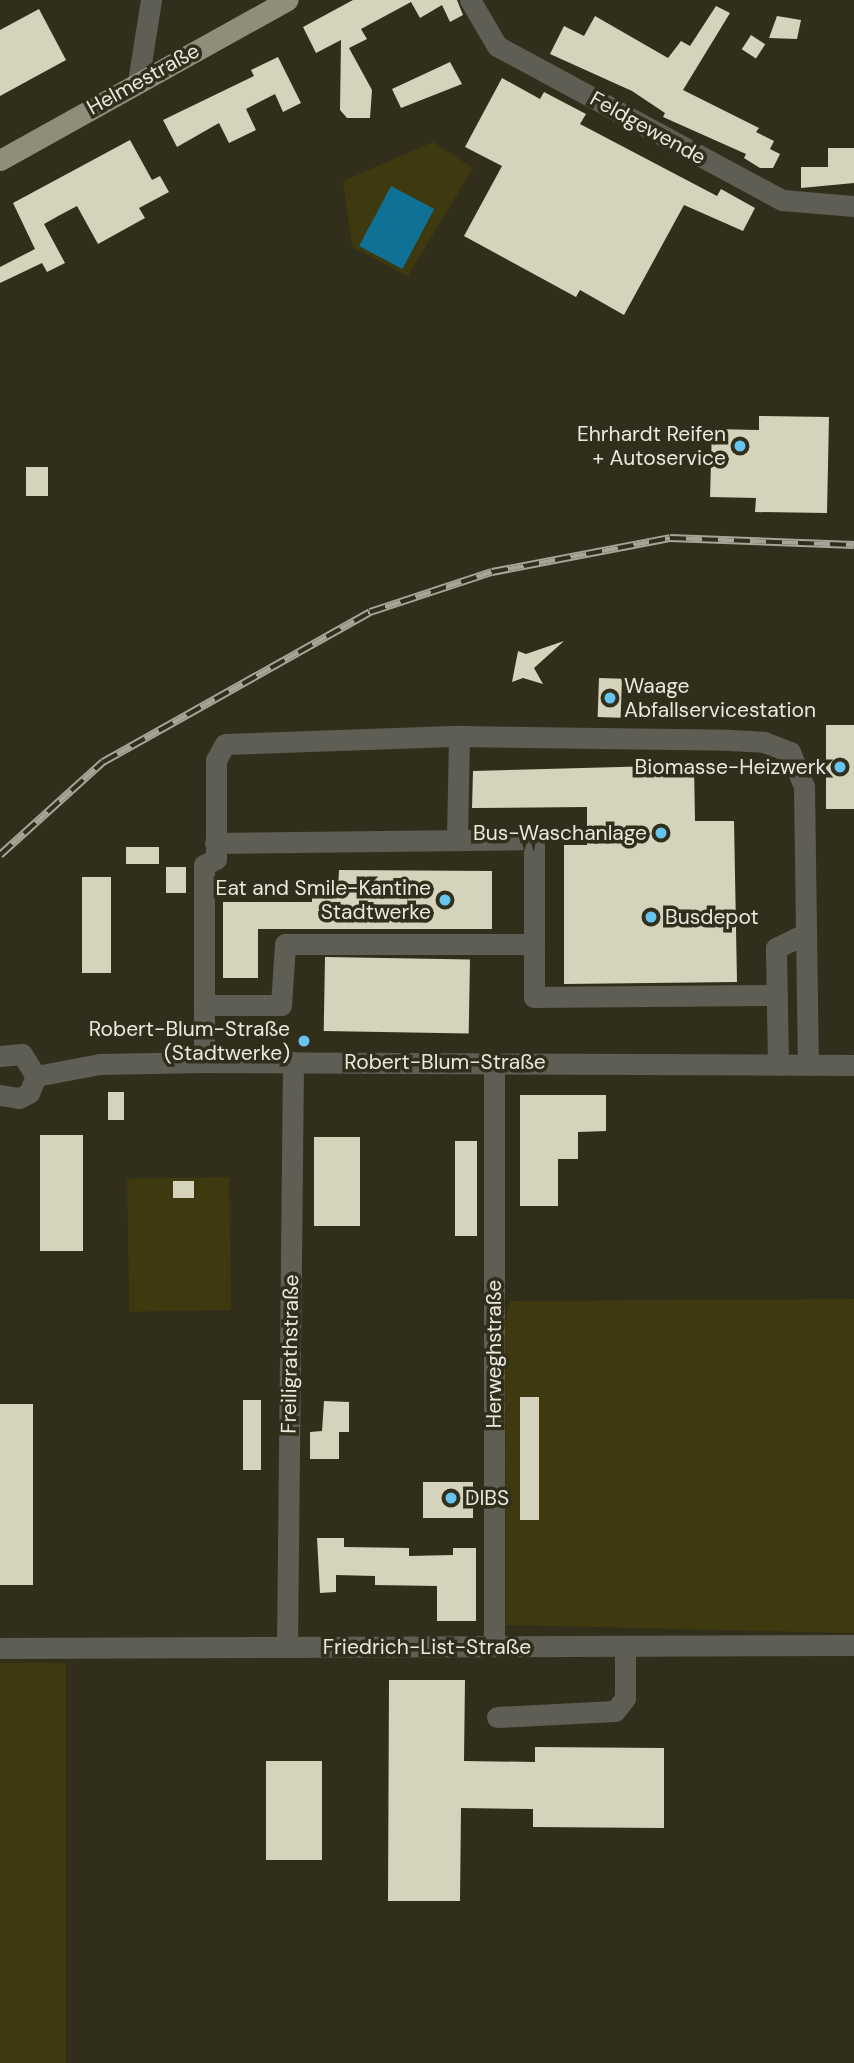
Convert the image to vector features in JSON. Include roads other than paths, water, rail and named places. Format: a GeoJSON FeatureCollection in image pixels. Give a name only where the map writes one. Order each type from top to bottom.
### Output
{"type":"FeatureCollection","features":[{"type":"Feature","properties":{"kind":"main road","name":"Helmestraße"},"geometry":{"type":"LineString","coordinates":[[0,160],[288,0]]}},
{"type":"Feature","properties":{"kind":"street"},"geometry":{"type":"LineString","coordinates":[[138,82],[151,0]]}},
{"type":"Feature","properties":{"kind":"street","name":"Feldgewende"},"geometry":{"type":"LineString","coordinates":[[470,0],[497,46],[782,200],[854,206]]}},
{"type":"Feature","properties":{"kind":"street"},"geometry":{"type":"LineString","coordinates":[[457,840],[459,736]]}},
{"type":"Feature","properties":{"kind":"street"},"geometry":{"type":"LineString","coordinates":[[204,1062],[204,865],[216,859],[216,760],[225,744],[459,736],[729,740],[764,742],[790,752],[804,786],[808,1065]]}},
{"type":"Feature","properties":{"kind":"street"},"geometry":{"type":"LineString","coordinates":[[215,843],[534,839],[534,998],[777,995]]}},
{"type":"Feature","properties":{"kind":"street"},"geometry":{"type":"LineString","coordinates":[[778,1065],[776,948],[805,934]]}},
{"type":"Feature","properties":{"kind":"street"},"geometry":{"type":"LineString","coordinates":[[204,1004],[281,1005],[285,944],[534,944]]}},
{"type":"Feature","properties":{"kind":"street"},"geometry":{"type":"LineString","coordinates":[[0,1056],[22,1054],[36,1076],[29,1093],[19,1098],[0,1095]]}},
{"type":"Feature","properties":{"kind":"street","name":"Robert-Blum-Straße"},"geometry":{"type":"LineString","coordinates":[[36,1076],[100,1064],[204,1062],[854,1065]]}},
{"type":"Feature","properties":{"kind":"street","name":"Freiligrathstraße"},"geometry":{"type":"LineString","coordinates":[[287,1647],[293,1062]]}},
{"type":"Feature","properties":{"kind":"street","name":"Herweghstraße"},"geometry":{"type":"LineString","coordinates":[[494,1062],[494,1646]]}},
{"type":"Feature","properties":{"kind":"street","name":"Friedrich-List-Straße"},"geometry":{"type":"LineString","coordinates":[[0,1648],[854,1645]]}},
{"type":"Feature","properties":{"kind":"street"},"geometry":{"type":"LineString","coordinates":[[497,1717],[615,1711],[625,1698],[625,1646]]}},
{"type":"Feature","properties":{"kind":"water"},"geometry":{"type":"Polygon","coordinates":[[[391,186],[434,209],[402,269],[359,246],[391,186]]]}},
{"type":"Feature","properties":{"kind":"railway"},"geometry":{"type":"LineString","coordinates":[[0,855],[103,762],[370,612],[492,572],[670,538],[854,545]]}},
{"type":"Feature","properties":{"kind":"place","name":"Ehrhardt Reifen + Autoservice"},"geometry":{"type":"Point","coordinates":[740,446]}},
{"type":"Feature","properties":{"kind":"place","name":"Waage Abfallservicestation"},"geometry":{"type":"Point","coordinates":[610,698]}},
{"type":"Feature","properties":{"kind":"place","name":"Biomasse-Heizwerk"},"geometry":{"type":"Point","coordinates":[840,767]}},
{"type":"Feature","properties":{"kind":"place","name":"Bus-Waschanlage"},"geometry":{"type":"Point","coordinates":[661,833]}},
{"type":"Feature","properties":{"kind":"place","name":"Eat and Smile-Kantine Stadtwerke"},"geometry":{"type":"Point","coordinates":[445,900]}},
{"type":"Feature","properties":{"kind":"place","name":"Busdepot"},"geometry":{"type":"Point","coordinates":[651,917]}},
{"type":"Feature","properties":{"kind":"place","name":"Robert-Blum-Straße (Stadtwerke)"},"geometry":{"type":"Point","coordinates":[304,1041]}},
{"type":"Feature","properties":{"kind":"place","name":"DIBS"},"geometry":{"type":"Point","coordinates":[451,1498]}}]}
